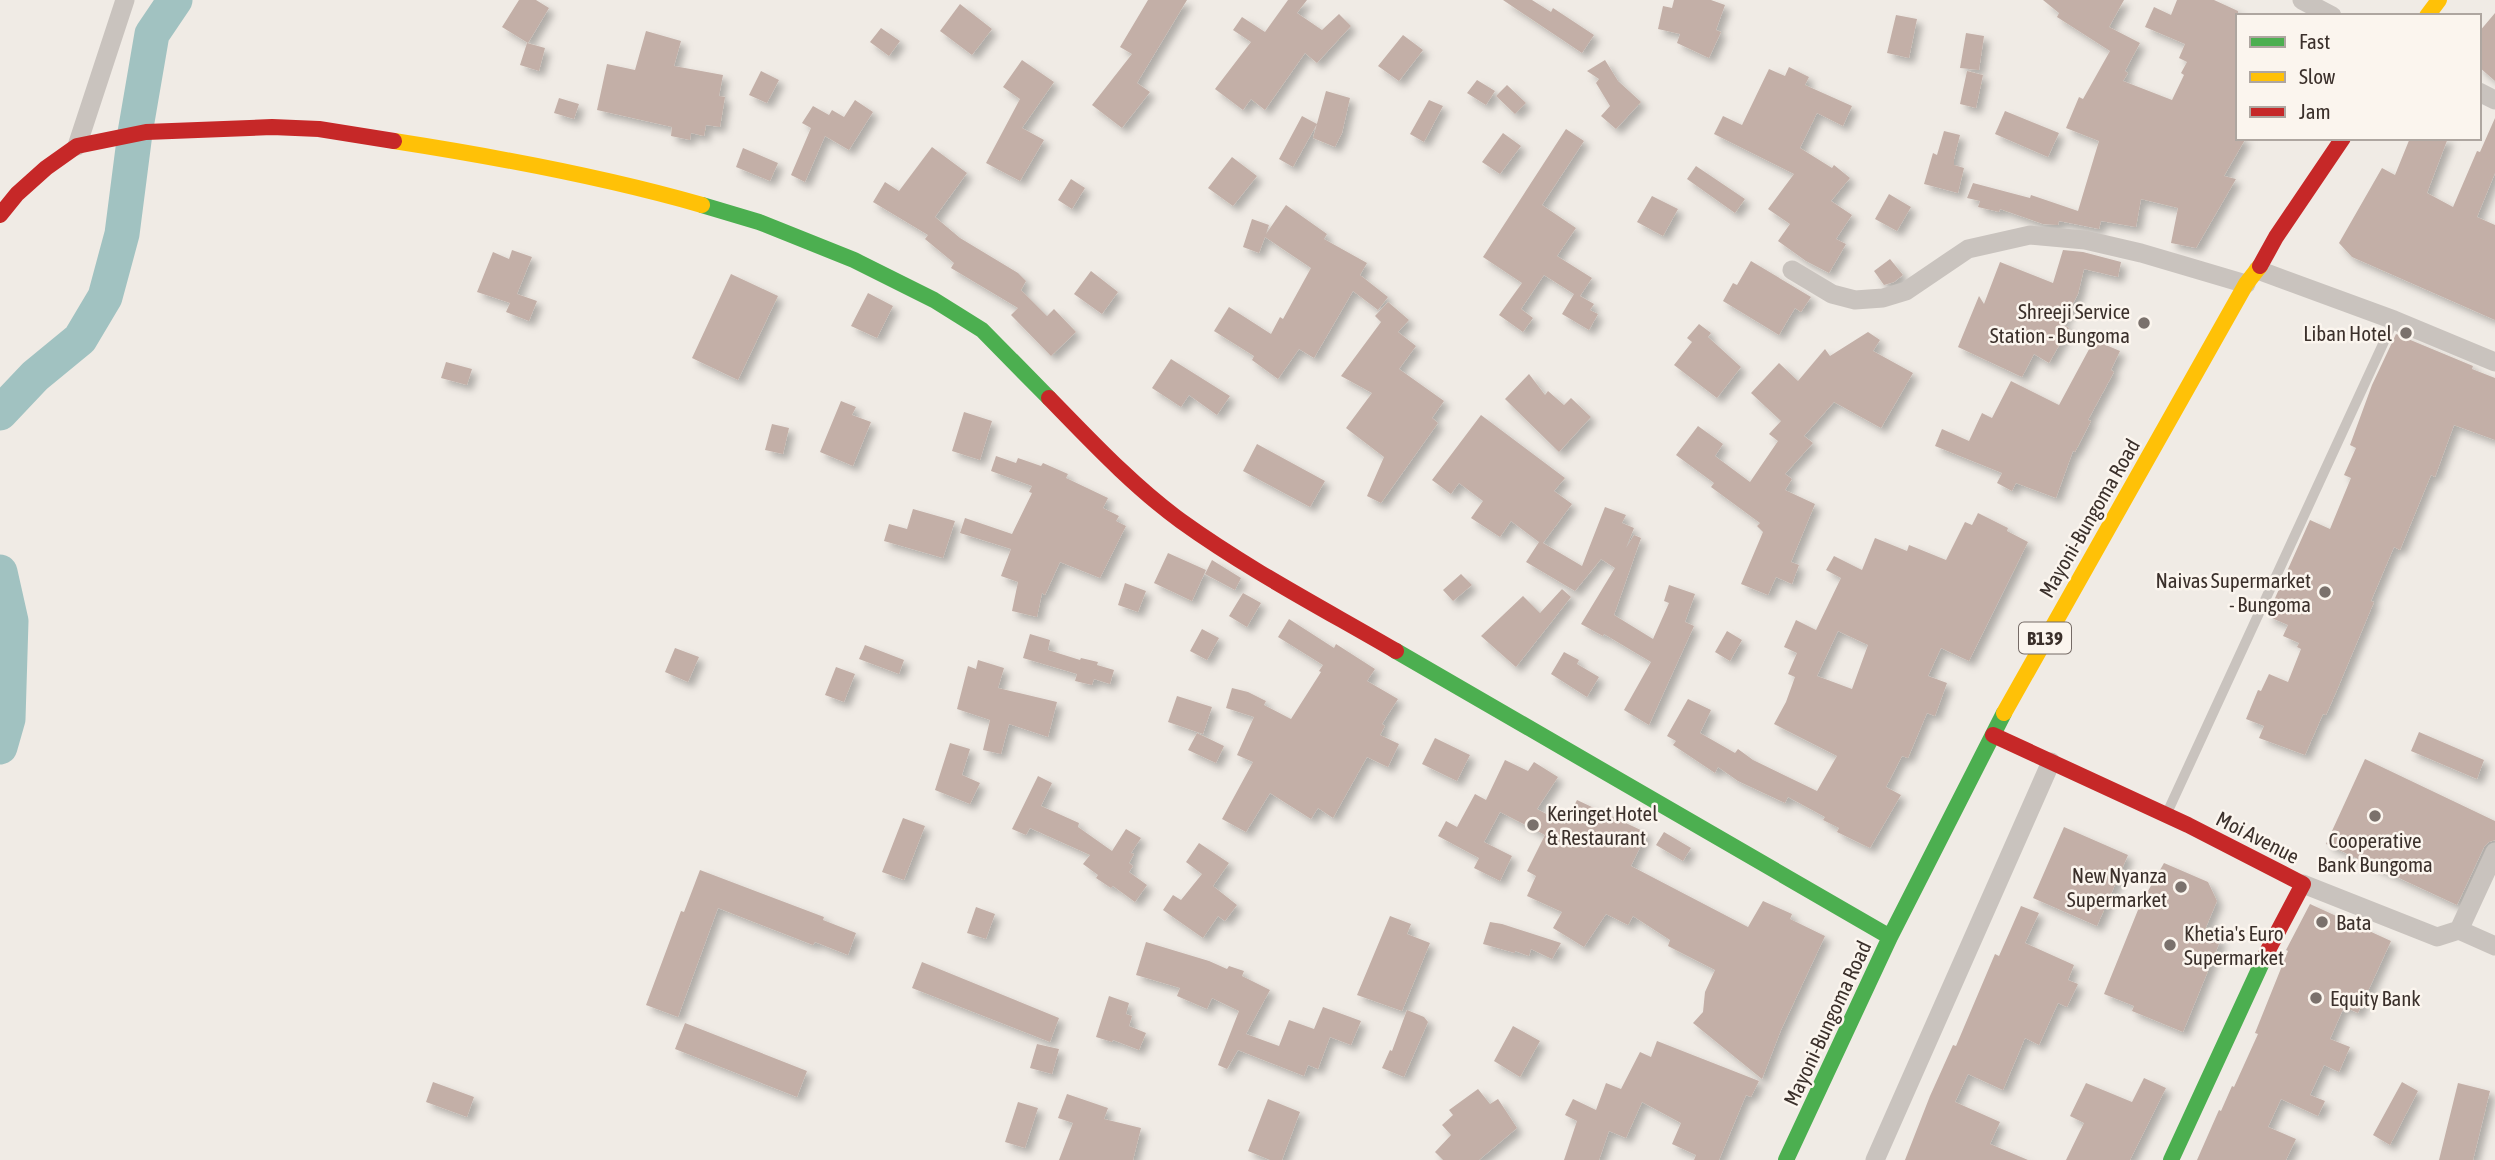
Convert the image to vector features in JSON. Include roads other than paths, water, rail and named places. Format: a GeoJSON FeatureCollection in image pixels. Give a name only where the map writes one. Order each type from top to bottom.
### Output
{"type":"FeatureCollection","features":[{"type":"Feature","properties":{"kind":"street"},"geometry":{"type":"LineString","coordinates":[[87,144],[125,0]]}},
{"type":"Feature","properties":{"kind":"street"},"geometry":{"type":"LineString","coordinates":[[2302,0],[2328,14]]}},
{"type":"Feature","properties":{"kind":"street"},"geometry":{"type":"LineString","coordinates":[[0,215],[27,186],[87,144],[146,132],[272,127],[319,129],[485,155],[657,192],[759,222],[854,260],[934,300],[982,330],[1110,461],[1181,521],[1275,581],[1890,937]]}},
{"type":"Feature","properties":{"kind":"street","name":"Mayoni-Bungoma Road"},"geometry":{"type":"LineString","coordinates":[[1786,1160],[1890,937],[1993,735],[2252,277],[2342,140]]}},
{"type":"Feature","properties":{"kind":"street"},"geometry":{"type":"LineString","coordinates":[[1793,270],[1832,294],[1855,300],[1883,298],[1906,291],[1968,249],[2030,235],[2085,240],[2252,277],[2394,320],[2495,362]]}},
{"type":"Feature","properties":{"kind":"street","name":"Moi Avenue"},"geometry":{"type":"LineString","coordinates":[[1993,735],[2166,815],[2303,884],[2258,971],[2171,1160]]}},
{"type":"Feature","properties":{"kind":"street"},"geometry":{"type":"LineString","coordinates":[[1875,1160],[2051,762]]}},
{"type":"Feature","properties":{"kind":"street"},"geometry":{"type":"LineString","coordinates":[[2459,930],[2495,852]]}},
{"type":"Feature","properties":{"kind":"street"},"geometry":{"type":"LineString","coordinates":[[2303,884],[2437,937],[2459,930],[2495,946]]}},
{"type":"Feature","properties":{"kind":"lane"},"geometry":{"type":"LineString","coordinates":[[2166,815],[2394,320]]}},
{"type":"Feature","properties":{"kind":"waterway"},"geometry":{"type":"LineString","coordinates":[[0,413],[35,376],[80,339],[105,297],[122,234],[135,133],[152,34],[175,0]]}},
{"type":"Feature","properties":{"kind":"waterway"},"geometry":{"type":"LineString","coordinates":[[0,572],[11,621],[8,719],[0,747]]}},
{"type":"Feature","properties":{"kind":"place","name":"Shreeji Service Station - Bungoma"},"geometry":{"type":"Point","coordinates":[2144,323]}},
{"type":"Feature","properties":{"kind":"place","name":"Liban Hotel"},"geometry":{"type":"Point","coordinates":[2406,333]}},
{"type":"Feature","properties":{"kind":"place","name":"Naivas Supermarket - Bungoma"},"geometry":{"type":"Point","coordinates":[2325,592]}},
{"type":"Feature","properties":{"kind":"place","name":"Cooperative Bank Bungoma"},"geometry":{"type":"Point","coordinates":[2375,816]}},
{"type":"Feature","properties":{"kind":"place","name":"Keringet Hotel & Restaurant"},"geometry":{"type":"Point","coordinates":[1533,825]}},
{"type":"Feature","properties":{"kind":"place","name":"New Nyanza Supermarket"},"geometry":{"type":"Point","coordinates":[2181,887]}},
{"type":"Feature","properties":{"kind":"place","name":"Bata"},"geometry":{"type":"Point","coordinates":[2322,922]}},
{"type":"Feature","properties":{"kind":"place","name":"Khetia's Euro Supermarket"},"geometry":{"type":"Point","coordinates":[2170,945]}},
{"type":"Feature","properties":{"kind":"place","name":"Equity Bank"},"geometry":{"type":"Point","coordinates":[2316,998]}}]}
